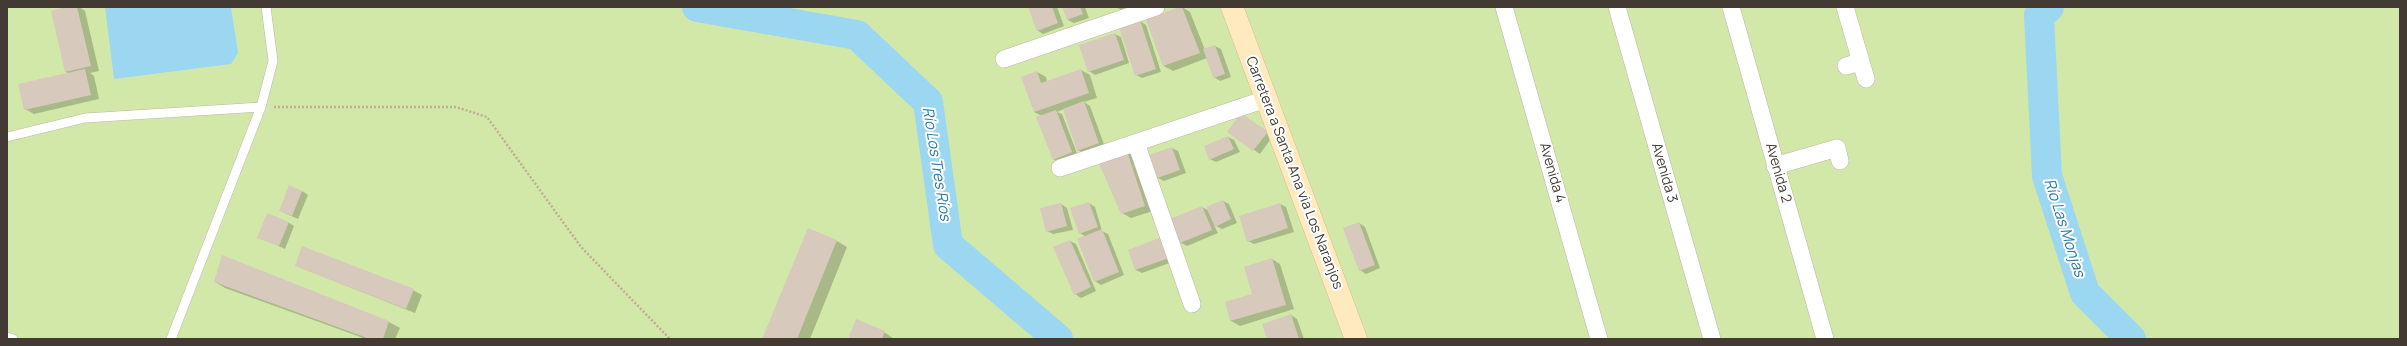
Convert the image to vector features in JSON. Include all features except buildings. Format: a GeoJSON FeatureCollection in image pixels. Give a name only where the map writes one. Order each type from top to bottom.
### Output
{"type":"FeatureCollection","features":[{"type":"Feature","properties":{"kind":"main road","name":"Carretera a Santa Ana via Los Naranjos"},"geometry":{"type":"LineString","coordinates":[[1232,7],[1356,339]]}},
{"type":"Feature","properties":{"kind":"street"},"geometry":{"type":"LineString","coordinates":[[1004,58],[1156,7]]}},
{"type":"Feature","properties":{"kind":"street","name":"Avenida 4"},"geometry":{"type":"LineString","coordinates":[[1504,7],[1599,339]]}},
{"type":"Feature","properties":{"kind":"street","name":"Avenida 3"},"geometry":{"type":"LineString","coordinates":[[1617,7],[1712,339]]}},
{"type":"Feature","properties":{"kind":"street","name":"Avenida 2"},"geometry":{"type":"LineString","coordinates":[[1731,7],[1826,339]]}},
{"type":"Feature","properties":{"kind":"street"},"geometry":{"type":"LineString","coordinates":[[1845,7],[1853,64],[1866,79]]}},
{"type":"Feature","properties":{"kind":"street"},"geometry":{"type":"LineString","coordinates":[[1060,168],[1266,99]]}},
{"type":"Feature","properties":{"kind":"street"},"geometry":{"type":"LineString","coordinates":[[1136,143],[1192,304]]}},
{"type":"Feature","properties":{"kind":"street"},"geometry":{"type":"LineString","coordinates":[[1776,166],[1839,155]]}},
{"type":"Feature","properties":{"kind":"lane"},"geometry":{"type":"LineString","coordinates":[[171,339],[261,107],[273,61],[266,7]]}},
{"type":"Feature","properties":{"kind":"lane"},"geometry":{"type":"LineString","coordinates":[[7,137],[85,118],[261,107]]}},
{"type":"Feature","properties":{"kind":"lane"},"geometry":{"type":"LineString","coordinates":[[7,336],[13,339]]}},
{"type":"Feature","properties":{"kind":"path"},"geometry":{"type":"LineString","coordinates":[[261,107],[456,107],[487,117],[581,247],[670,339]]}},
{"type":"Feature","properties":{"kind":"green space"},"geometry":{"type":"Polygon","coordinates":[[[7,7],[2400,7],[2400,339],[7,339],[7,7]]]}},
{"type":"Feature","properties":{"kind":"water"},"geometry":{"type":"Polygon","coordinates":[[[105,7],[231,7],[238,53],[231,64],[114,79],[105,7]]]}},
{"type":"Feature","properties":{"kind":"waterway","name":"Río Los Tres Ríos"},"geometry":{"type":"LineString","coordinates":[[697,7],[857,35],[928,102],[948,245],[1058,339]]}},
{"type":"Feature","properties":{"kind":"waterway","name":"Río Las Monjas"},"geometry":{"type":"LineString","coordinates":[[2049,7],[2039,16],[2047,176],[2085,293],[2131,339]]}}]}
